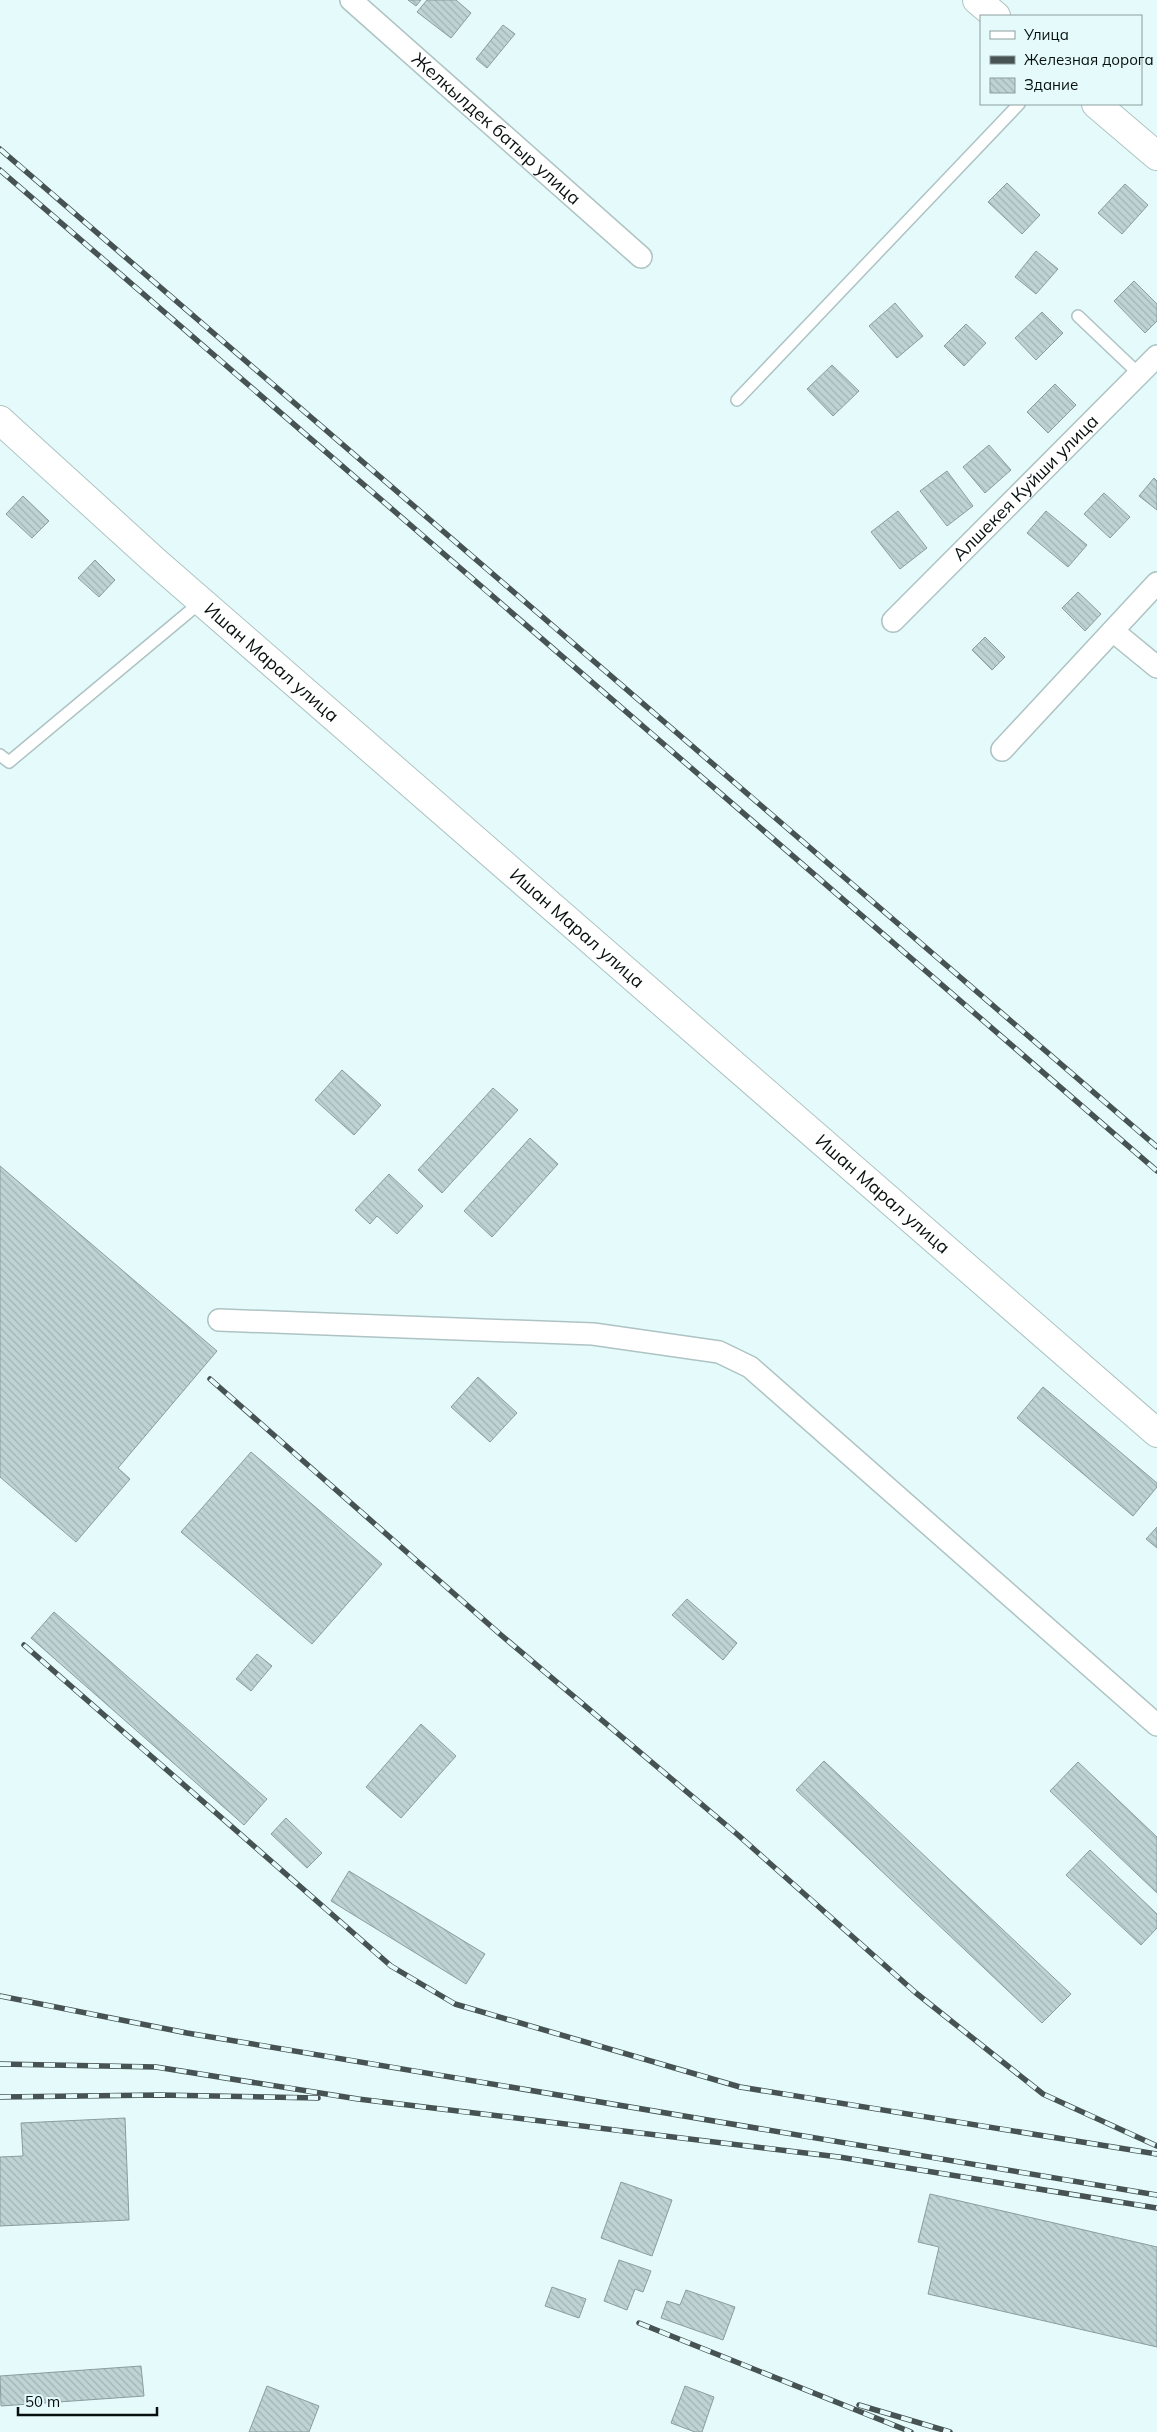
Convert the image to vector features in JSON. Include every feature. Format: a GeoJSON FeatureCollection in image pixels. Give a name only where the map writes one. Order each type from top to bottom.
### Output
{"type":"FeatureCollection","features":[{"type":"Feature","properties":{"kind":"main road"},"geometry":{"type":"LineString","coordinates":[[977,0],[995,15]]}},
{"type":"Feature","properties":{"kind":"main road"},"geometry":{"type":"LineString","coordinates":[[1097,105],[1157,156]]}},
{"type":"Feature","properties":{"kind":"main road","name":"Ишан Марал улица"},"geometry":{"type":"LineString","coordinates":[[0,420],[202,601],[1157,1433]]}},
{"type":"Feature","properties":{"kind":"street","name":"Желкылдек батыр улица"},"geometry":{"type":"LineString","coordinates":[[351,0],[641,257]]}},
{"type":"Feature","properties":{"kind":"street","name":"Алшекея Куйши улица"},"geometry":{"type":"LineString","coordinates":[[893,621],[1157,356]]}},
{"type":"Feature","properties":{"kind":"street"},"geometry":{"type":"LineString","coordinates":[[1002,750],[1157,583]]}},
{"type":"Feature","properties":{"kind":"street"},"geometry":{"type":"LineString","coordinates":[[1113,632],[1157,667]]}},
{"type":"Feature","properties":{"kind":"street"},"geometry":{"type":"LineString","coordinates":[[219,1320],[593,1334],[719,1352],[750,1367],[1157,1725]]}},
{"type":"Feature","properties":{"kind":"lane"},"geometry":{"type":"LineString","coordinates":[[737,400],[1018,105]]}},
{"type":"Feature","properties":{"kind":"lane"},"geometry":{"type":"LineString","coordinates":[[1078,316],[1139,374]]}},
{"type":"Feature","properties":{"kind":"lane"},"geometry":{"type":"LineString","coordinates":[[0,756],[9,762],[202,601]]}},
{"type":"Feature","properties":{"kind":"building"},"geometry":{"type":"Polygon","coordinates":[[[408,0],[421,0],[416,6],[408,0]]]}},
{"type":"Feature","properties":{"kind":"building"},"geometry":{"type":"Polygon","coordinates":[[[427,0],[456,0],[471,13],[451,38],[417,12],[427,0]]]}},
{"type":"Feature","properties":{"kind":"building"},"geometry":{"type":"Polygon","coordinates":[[[503,25],[515,34],[487,68],[476,59],[503,25]]]}},
{"type":"Feature","properties":{"kind":"building"},"geometry":{"type":"Polygon","coordinates":[[[1007,183],[1040,215],[1022,234],[988,202],[1007,183]]]}},
{"type":"Feature","properties":{"kind":"building"},"geometry":{"type":"Polygon","coordinates":[[[1125,184],[1148,205],[1122,234],[1098,213],[1125,184]]]}},
{"type":"Feature","properties":{"kind":"building"},"geometry":{"type":"Polygon","coordinates":[[[1036,251],[1058,269],[1036,294],[1015,277],[1036,251]]]}},
{"type":"Feature","properties":{"kind":"building"},"geometry":{"type":"Polygon","coordinates":[[[1134,281],[1157,304],[1157,321],[1145,333],[1114,301],[1134,281]]]}},
{"type":"Feature","properties":{"kind":"building"},"geometry":{"type":"Polygon","coordinates":[[[895,303],[923,336],[897,358],[869,326],[895,303]]]}},
{"type":"Feature","properties":{"kind":"building"},"geometry":{"type":"Polygon","coordinates":[[[1042,312],[1063,333],[1036,360],[1015,338],[1042,312]]]}},
{"type":"Feature","properties":{"kind":"building"},"geometry":{"type":"Polygon","coordinates":[[[966,324],[986,343],[964,366],[944,346],[966,324]]]}},
{"type":"Feature","properties":{"kind":"building"},"geometry":{"type":"Polygon","coordinates":[[[832,365],[859,391],[833,416],[807,389],[832,365]]]}},
{"type":"Feature","properties":{"kind":"building"},"geometry":{"type":"Polygon","coordinates":[[[1055,384],[1076,405],[1048,433],[1027,412],[1055,384]]]}},
{"type":"Feature","properties":{"kind":"building"},"geometry":{"type":"Polygon","coordinates":[[[989,445],[1011,470],[985,493],[963,467],[989,445]]]}},
{"type":"Feature","properties":{"kind":"building"},"geometry":{"type":"Polygon","coordinates":[[[947,471],[973,506],[947,526],[920,491],[947,471]]]}},
{"type":"Feature","properties":{"kind":"building"},"geometry":{"type":"Polygon","coordinates":[[[1154,478],[1157,481],[1157,510],[1139,496],[1154,478]]]}},
{"type":"Feature","properties":{"kind":"building"},"geometry":{"type":"Polygon","coordinates":[[[1104,493],[1130,517],[1110,538],[1084,514],[1104,493]]]}},
{"type":"Feature","properties":{"kind":"building"},"geometry":{"type":"Polygon","coordinates":[[[23,496],[49,521],[32,538],[6,514],[23,496]]]}},
{"type":"Feature","properties":{"kind":"building"},"geometry":{"type":"Polygon","coordinates":[[[898,511],[927,548],[900,569],[871,532],[898,511]]]}},
{"type":"Feature","properties":{"kind":"building"},"geometry":{"type":"Polygon","coordinates":[[[1046,511],[1087,545],[1068,567],[1027,533],[1046,511]]]}},
{"type":"Feature","properties":{"kind":"building"},"geometry":{"type":"Polygon","coordinates":[[[95,560],[115,580],[99,597],[78,578],[95,560]]]}},
{"type":"Feature","properties":{"kind":"building"},"geometry":{"type":"Polygon","coordinates":[[[1078,592],[1101,614],[1085,631],[1062,608],[1078,592]]]}},
{"type":"Feature","properties":{"kind":"building"},"geometry":{"type":"Polygon","coordinates":[[[985,637],[1005,657],[992,670],[972,650],[985,637]]]}},
{"type":"Feature","properties":{"kind":"building"},"geometry":{"type":"Polygon","coordinates":[[[342,1070],[381,1105],[354,1135],[315,1100],[342,1070]]]}},
{"type":"Feature","properties":{"kind":"building"},"geometry":{"type":"Polygon","coordinates":[[[493,1088],[518,1110],[442,1193],[418,1170],[493,1088]]]}},
{"type":"Feature","properties":{"kind":"building"},"geometry":{"type":"Polygon","coordinates":[[[530,1138],[558,1164],[492,1237],[464,1211],[530,1138]]]}},
{"type":"Feature","properties":{"kind":"building"},"geometry":{"type":"Polygon","coordinates":[[[0,1166],[217,1351],[118,1468],[130,1479],[76,1542],[0,1477],[0,1166]]]}},
{"type":"Feature","properties":{"kind":"building"},"geometry":{"type":"Polygon","coordinates":[[[389,1174],[423,1206],[397,1234],[377,1216],[370,1224],[355,1210],[389,1174]]]}},
{"type":"Feature","properties":{"kind":"building"},"geometry":{"type":"Polygon","coordinates":[[[478,1377],[517,1413],[490,1442],[451,1407],[478,1377]]]}},
{"type":"Feature","properties":{"kind":"building"},"geometry":{"type":"Polygon","coordinates":[[[1043,1387],[1157,1483],[1157,1487],[1133,1516],[1017,1418],[1043,1387]]]}},
{"type":"Feature","properties":{"kind":"building"},"geometry":{"type":"Polygon","coordinates":[[[251,1452],[382,1564],[312,1644],[181,1532],[251,1452]]]}},
{"type":"Feature","properties":{"kind":"building"},"geometry":{"type":"Polygon","coordinates":[[[1157,1527],[1157,1548],[1146,1539],[1157,1527]]]}},
{"type":"Feature","properties":{"kind":"building"},"geometry":{"type":"Polygon","coordinates":[[[687,1599],[737,1643],[723,1660],[672,1615],[687,1599]]]}},
{"type":"Feature","properties":{"kind":"building"},"geometry":{"type":"Polygon","coordinates":[[[54,1612],[267,1799],[244,1825],[31,1638],[54,1612]]]}},
{"type":"Feature","properties":{"kind":"building"},"geometry":{"type":"Polygon","coordinates":[[[257,1654],[272,1666],[251,1691],[236,1679],[257,1654]]]}},
{"type":"Feature","properties":{"kind":"building"},"geometry":{"type":"Polygon","coordinates":[[[421,1724],[456,1756],[401,1818],[366,1787],[421,1724]]]}},
{"type":"Feature","properties":{"kind":"building"},"geometry":{"type":"Polygon","coordinates":[[[824,1761],[1071,1994],[1042,2023],[796,1790],[824,1761]]]}},
{"type":"Feature","properties":{"kind":"building"},"geometry":{"type":"Polygon","coordinates":[[[1078,1762],[1157,1837],[1157,1893],[1050,1791],[1078,1762]]]}},
{"type":"Feature","properties":{"kind":"building"},"geometry":{"type":"Polygon","coordinates":[[[286,1818],[322,1853],[307,1868],[271,1834],[286,1818]]]}},
{"type":"Feature","properties":{"kind":"building"},"geometry":{"type":"Polygon","coordinates":[[[1090,1850],[1157,1914],[1157,1928],[1141,1945],[1066,1875],[1090,1850]]]}},
{"type":"Feature","properties":{"kind":"building"},"geometry":{"type":"Polygon","coordinates":[[[349,1871],[485,1954],[466,1984],[331,1901],[349,1871]]]}},
{"type":"Feature","properties":{"kind":"building"},"geometry":{"type":"Polygon","coordinates":[[[125,2118],[129,2220],[0,2226],[0,2157],[23,2156],[21,2123],[125,2118]]]}},
{"type":"Feature","properties":{"kind":"building"},"geometry":{"type":"Polygon","coordinates":[[[621,2182],[672,2200],[652,2256],[601,2238],[621,2182]]]}},
{"type":"Feature","properties":{"kind":"building"},"geometry":{"type":"Polygon","coordinates":[[[930,2194],[1157,2247],[1157,2347],[928,2294],[939,2247],[918,2242],[930,2194]]]}},
{"type":"Feature","properties":{"kind":"building"},"geometry":{"type":"Polygon","coordinates":[[[619,2260],[651,2271],[643,2292],[635,2289],[627,2310],[604,2301],[619,2260]]]}},
{"type":"Feature","properties":{"kind":"building"},"geometry":{"type":"Polygon","coordinates":[[[552,2287],[586,2299],[579,2318],[545,2306],[552,2287]]]}},
{"type":"Feature","properties":{"kind":"building"},"geometry":{"type":"Polygon","coordinates":[[[686,2290],[735,2307],[723,2340],[661,2318],[667,2301],[680,2305],[686,2290]]]}},
{"type":"Feature","properties":{"kind":"building"},"geometry":{"type":"Polygon","coordinates":[[[141,2366],[144,2396],[1,2406],[0,2376],[141,2366]]]}},
{"type":"Feature","properties":{"kind":"building"},"geometry":{"type":"Polygon","coordinates":[[[267,2386],[319,2406],[309,2432],[249,2432],[267,2386]]]}},
{"type":"Feature","properties":{"kind":"building"},"geometry":{"type":"Polygon","coordinates":[[[685,2386],[714,2397],[702,2432],[695,2432],[671,2423],[685,2386]]]}},
{"type":"Feature","properties":{"kind":"railway"},"geometry":{"type":"LineString","coordinates":[[0,149],[1157,1147]]}},
{"type":"Feature","properties":{"kind":"railway"},"geometry":{"type":"LineString","coordinates":[[0,170],[1157,1171]]}},
{"type":"Feature","properties":{"kind":"railway"},"geometry":{"type":"LineString","coordinates":[[210,1379],[501,1635],[738,1835],[916,1993],[1043,2094],[1157,2146]]}},
{"type":"Feature","properties":{"kind":"railway"},"geometry":{"type":"LineString","coordinates":[[24,1645],[391,1966],[455,2004],[740,2087],[1157,2154]]}},
{"type":"Feature","properties":{"kind":"railway"},"geometry":{"type":"LineString","coordinates":[[0,1996],[187,2033],[1157,2195]]}},
{"type":"Feature","properties":{"kind":"railway"},"geometry":{"type":"LineString","coordinates":[[0,2064],[156,2067],[358,2099],[839,2157],[1157,2208]]}},
{"type":"Feature","properties":{"kind":"railway"},"geometry":{"type":"LineString","coordinates":[[0,2097],[159,2095],[318,2098]]}},
{"type":"Feature","properties":{"kind":"railway"},"geometry":{"type":"LineString","coordinates":[[639,2323],[911,2432]]}},
{"type":"Feature","properties":{"kind":"railway"},"geometry":{"type":"LineString","coordinates":[[859,2405],[950,2432]]}}]}
